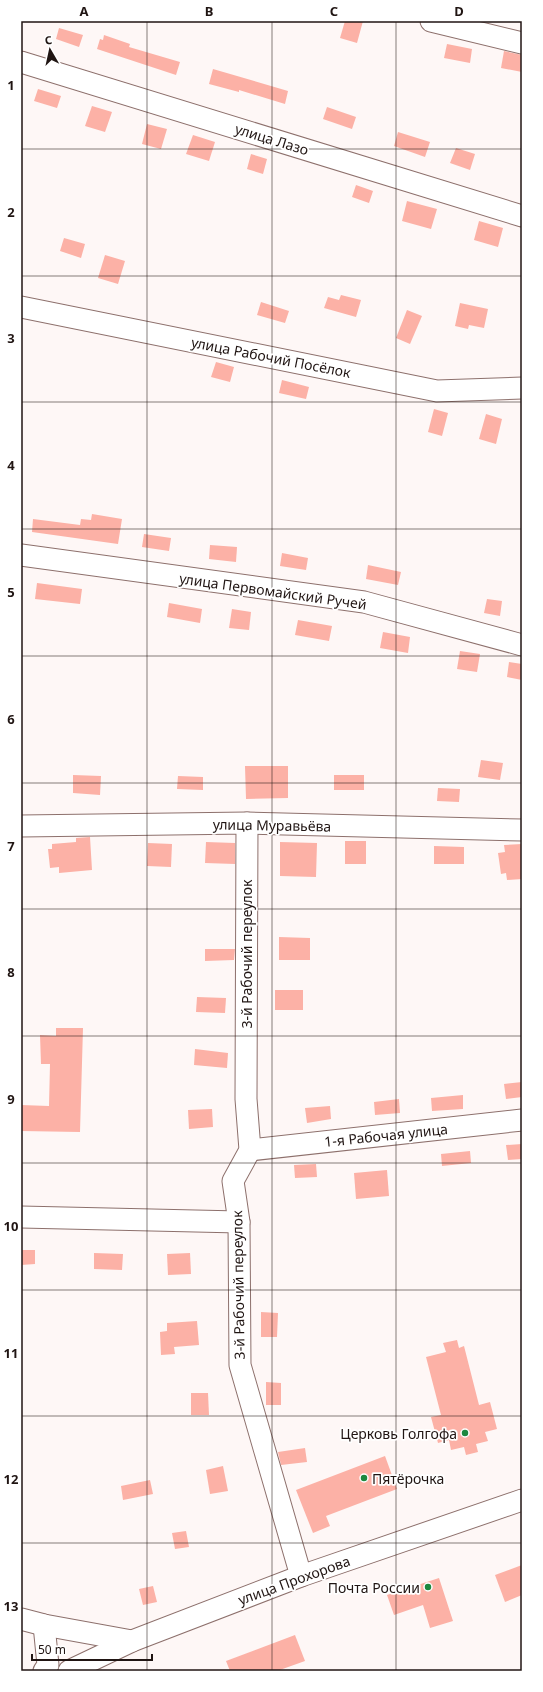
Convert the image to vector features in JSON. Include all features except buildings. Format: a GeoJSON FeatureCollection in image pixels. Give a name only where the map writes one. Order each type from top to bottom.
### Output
{"type":"FeatureCollection","features":[{"type":"Feature","properties":{"kind":"street"},"geometry":{"type":"LineString","coordinates":[[431,21],[522,43]]}},
{"type":"Feature","properties":{"kind":"street","name":"улица Лазо"},"geometry":{"type":"LineString","coordinates":[[21,62],[522,216]]}},
{"type":"Feature","properties":{"kind":"street","name":"улица Рабочий Посёлок"},"geometry":{"type":"LineString","coordinates":[[21,307],[438,391],[522,388]]}},
{"type":"Feature","properties":{"kind":"street","name":"улица Первомайский Ручей"},"geometry":{"type":"LineString","coordinates":[[21,555],[364,602],[522,645]]}},
{"type":"Feature","properties":{"kind":"street","name":"улица Муравьёва"},"geometry":{"type":"LineString","coordinates":[[21,826],[247,823],[522,830]]}},
{"type":"Feature","properties":{"kind":"street","name":"3-й Рабочий переулок"},"geometry":{"type":"LineString","coordinates":[[247,823],[246,1099],[250,1150],[233,1181],[239,1222],[240,1365],[301,1576]]}},
{"type":"Feature","properties":{"kind":"street","name":"1-я Рабочая улица"},"geometry":{"type":"LineString","coordinates":[[250,1150],[522,1120]]}},
{"type":"Feature","properties":{"kind":"street"},"geometry":{"type":"LineString","coordinates":[[21,1217],[239,1222]]}},
{"type":"Feature","properties":{"kind":"street","name":"улица Прохорова"},"geometry":{"type":"LineString","coordinates":[[70,1671],[132,1641],[301,1576],[522,1500]]}},
{"type":"Feature","properties":{"kind":"street"},"geometry":{"type":"LineString","coordinates":[[21,1619],[44,1625],[132,1641]]}},
{"type":"Feature","properties":{"kind":"street"},"geometry":{"type":"LineString","coordinates":[[44,1625],[48,1665],[44,1671]]}},
{"type":"Feature","properties":{"kind":"place","name":"Церковь Голгофа"},"geometry":{"type":"Point","coordinates":[465,1433]}},
{"type":"Feature","properties":{"kind":"place","name":"Пятёрочка"},"geometry":{"type":"Point","coordinates":[364,1478]}},
{"type":"Feature","properties":{"kind":"place","name":"Почта России"},"geometry":{"type":"Point","coordinates":[428,1587]}}]}
